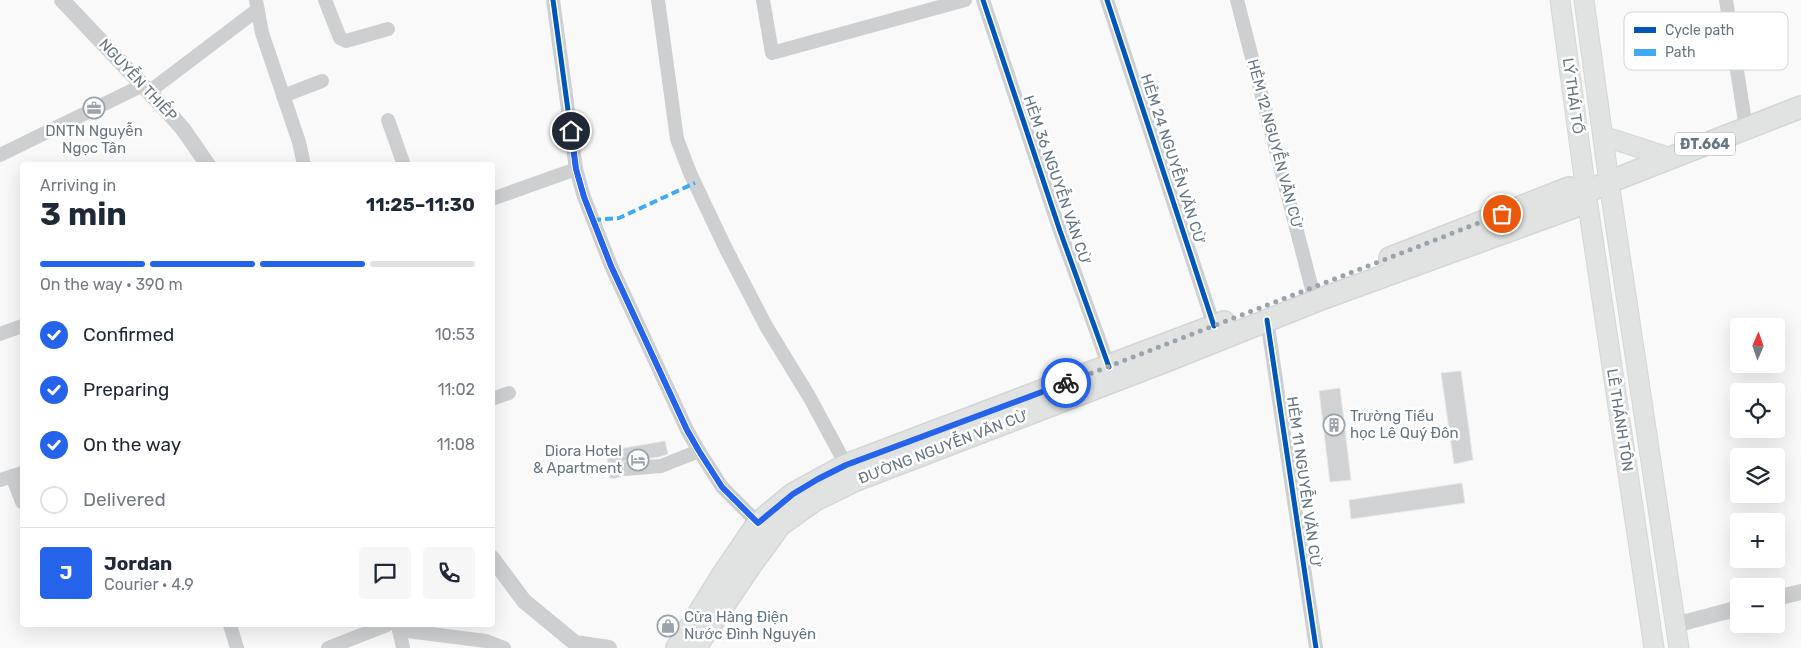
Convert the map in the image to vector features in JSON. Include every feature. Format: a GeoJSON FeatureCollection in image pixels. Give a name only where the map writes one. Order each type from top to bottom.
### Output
{"type":"FeatureCollection","features":[{"type":"Feature","properties":{"kind":"main road","name":"LÝ THÁI TỔ"},"geometry":{"type":"LineString","coordinates":[[1560,0],[1586,192]]}},
{"type":"Feature","properties":{"kind":"main road","name":"LÝ THÁI TỔ"},"geometry":{"type":"LineString","coordinates":[[1584,0],[1609,182],[1679,648]]}},
{"type":"Feature","properties":{"kind":"main road","name":"ĐT.664"},"geometry":{"type":"LineString","coordinates":[[1586,192],[1801,107]]}},
{"type":"Feature","properties":{"kind":"main road"},"geometry":{"type":"LineString","coordinates":[[1603,136],[1671,158]]}},
{"type":"Feature","properties":{"kind":"main road","name":"ĐƯỜNG NGUYỄN VĂN CỪ"},"geometry":{"type":"LineString","coordinates":[[677,648],[758,523],[793,494],[818,479],[846,465],[939,439],[1265,314],[1312,289],[1569,188],[1586,192],[1574,207],[1321,299],[1265,314],[1214,326],[1109,367],[939,439],[815,500],[780,525],[695,648]]}},
{"type":"Feature","properties":{"kind":"main road","name":"LÊ THÁNH TÔN"},"geometry":{"type":"LineString","coordinates":[[1586,192],[1654,648]]}},
{"type":"Feature","properties":{"kind":"street","name":"NGUYỄN THIẾP"},"geometry":{"type":"LineString","coordinates":[[62,0],[146,88],[182,129],[206,162]]}},
{"type":"Feature","properties":{"kind":"street"},"geometry":{"type":"LineString","coordinates":[[325,0],[342,40],[346,41],[388,29]]}},
{"type":"Feature","properties":{"kind":"street"},"geometry":{"type":"LineString","coordinates":[[553,0],[576,169],[584,197],[611,266],[687,430],[699,451],[722,487],[758,523]]}},
{"type":"Feature","properties":{"kind":"street"},"geometry":{"type":"LineString","coordinates":[[658,0],[677,139],[690,173],[725,247],[766,326],[810,398],[846,465]]}},
{"type":"Feature","properties":{"kind":"street"},"geometry":{"type":"LineString","coordinates":[[763,0],[772,53],[965,0]]}},
{"type":"Feature","properties":{"kind":"street","name":"HẺM 36 NGUYỄN VĂN CỪ"},"geometry":{"type":"LineString","coordinates":[[983,0],[1060,231],[1109,367]]}},
{"type":"Feature","properties":{"kind":"street","name":"HẺM 24 NGUYỄN VĂN CỪ"},"geometry":{"type":"LineString","coordinates":[[1108,0],[1214,326]]}},
{"type":"Feature","properties":{"kind":"street","name":"HẺM 12 NGUYỄN VĂN CỪ"},"geometry":{"type":"LineString","coordinates":[[1237,0],[1312,289]]}},
{"type":"Feature","properties":{"kind":"street"},"geometry":{"type":"LineString","coordinates":[[0,155],[146,88],[257,5],[262,33],[303,162]]}},
{"type":"Feature","properties":{"kind":"street"},"geometry":{"type":"LineString","coordinates":[[1737,70],[1746,128]]}},
{"type":"Feature","properties":{"kind":"street"},"geometry":{"type":"LineString","coordinates":[[283,96],[322,81]]}},
{"type":"Feature","properties":{"kind":"street"},"geometry":{"type":"LineString","coordinates":[[388,120],[403,162]]}},
{"type":"Feature","properties":{"kind":"street"},"geometry":{"type":"LineString","coordinates":[[495,198],[576,169]]}},
{"type":"Feature","properties":{"kind":"street","name":"HẺM 11 NGUYỄN VĂN CỪ"},"geometry":{"type":"LineString","coordinates":[[1265,314],[1316,648]]}},
{"type":"Feature","properties":{"kind":"street"},"geometry":{"type":"LineString","coordinates":[[0,334],[20,327]]}},
{"type":"Feature","properties":{"kind":"street"},"geometry":{"type":"LineString","coordinates":[[495,398],[509,393]]}},
{"type":"Feature","properties":{"kind":"street"},"geometry":{"type":"LineString","coordinates":[[625,469],[661,466],[699,451]]}},
{"type":"Feature","properties":{"kind":"street"},"geometry":{"type":"LineString","coordinates":[[12,476],[20,497]]}},
{"type":"Feature","properties":{"kind":"street"},"geometry":{"type":"LineString","coordinates":[[495,562],[524,601],[573,646],[609,648]]}},
{"type":"Feature","properties":{"kind":"street"},"geometry":{"type":"LineString","coordinates":[[1785,596],[1801,592]]}},
{"type":"Feature","properties":{"kind":"street"},"geometry":{"type":"LineString","coordinates":[[1676,625],[1730,610]]}},
{"type":"Feature","properties":{"kind":"street"},"geometry":{"type":"LineString","coordinates":[[231,627],[237,648]]}},
{"type":"Feature","properties":{"kind":"street"},"geometry":{"type":"LineString","coordinates":[[328,648],[395,627],[486,642],[504,648]]}},
{"type":"Feature","properties":{"kind":"street"},"geometry":{"type":"LineString","coordinates":[[395,627],[403,648]]}},
{"type":"Feature","properties":{"kind":"building"},"geometry":{"type":"Polygon","coordinates":[[[1461,371],[1473,460],[1454,464],[1441,373],[1461,371]]]}},
{"type":"Feature","properties":{"kind":"building"},"geometry":{"type":"Polygon","coordinates":[[[1340,388],[1351,480],[1330,482],[1319,391],[1340,388]]]}},
{"type":"Feature","properties":{"kind":"building"},"geometry":{"type":"Polygon","coordinates":[[[665,441],[668,454],[620,462],[616,469],[621,477],[610,479],[606,451],[665,441]]]}},
{"type":"Feature","properties":{"kind":"building"},"geometry":{"type":"Polygon","coordinates":[[[1462,483],[1465,503],[1351,519],[1349,500],[1462,483]]]}},
{"type":"Feature","properties":{"kind":"marked path"},"geometry":{"type":"LineString","coordinates":[[593,220],[619,218],[695,183]]}},
{"type":"Feature","properties":{"kind":"cycle path"},"geometry":{"type":"LineString","coordinates":[[553,0],[576,169],[584,197],[611,266],[687,430],[699,451],[722,487],[758,523]]}},
{"type":"Feature","properties":{"kind":"cycle path"},"geometry":{"type":"LineString","coordinates":[[983,0],[1060,231],[1109,367]]}},
{"type":"Feature","properties":{"kind":"cycle path"},"geometry":{"type":"LineString","coordinates":[[1107,0],[1214,326]]}},
{"type":"Feature","properties":{"kind":"cycle path"},"geometry":{"type":"LineString","coordinates":[[1267,320],[1316,648]]}},
{"type":"Feature","properties":{"kind":"way so far"},"geometry":{"type":"LineString","coordinates":[[1066,383],[1502,214]]}},
{"type":"Feature","properties":{"kind":"place","name":"DNTN Nguyễn Ngọc Tân"},"geometry":{"type":"Point","coordinates":[94,108]}},
{"type":"Feature","properties":{"kind":"place","name":"Trường Tiểu học Lê Quý Đôn"},"geometry":{"type":"Point","coordinates":[1334,425]}},
{"type":"Feature","properties":{"kind":"place","name":"Diora Hotel & Apartment"},"geometry":{"type":"Point","coordinates":[638,460]}},
{"type":"Feature","properties":{"kind":"place","name":"Cửa Hàng Điện Nước Đình Nguyên"},"geometry":{"type":"Point","coordinates":[668,626]}},
{"type":"Feature","properties":{"kind":"route"},"geometry":{"type":"LineString","coordinates":[[571,131],[576,169],[584,197],[611,266],[687,430],[722,487],[758,523],[793,494],[846,465],[1066,383]]}}]}
